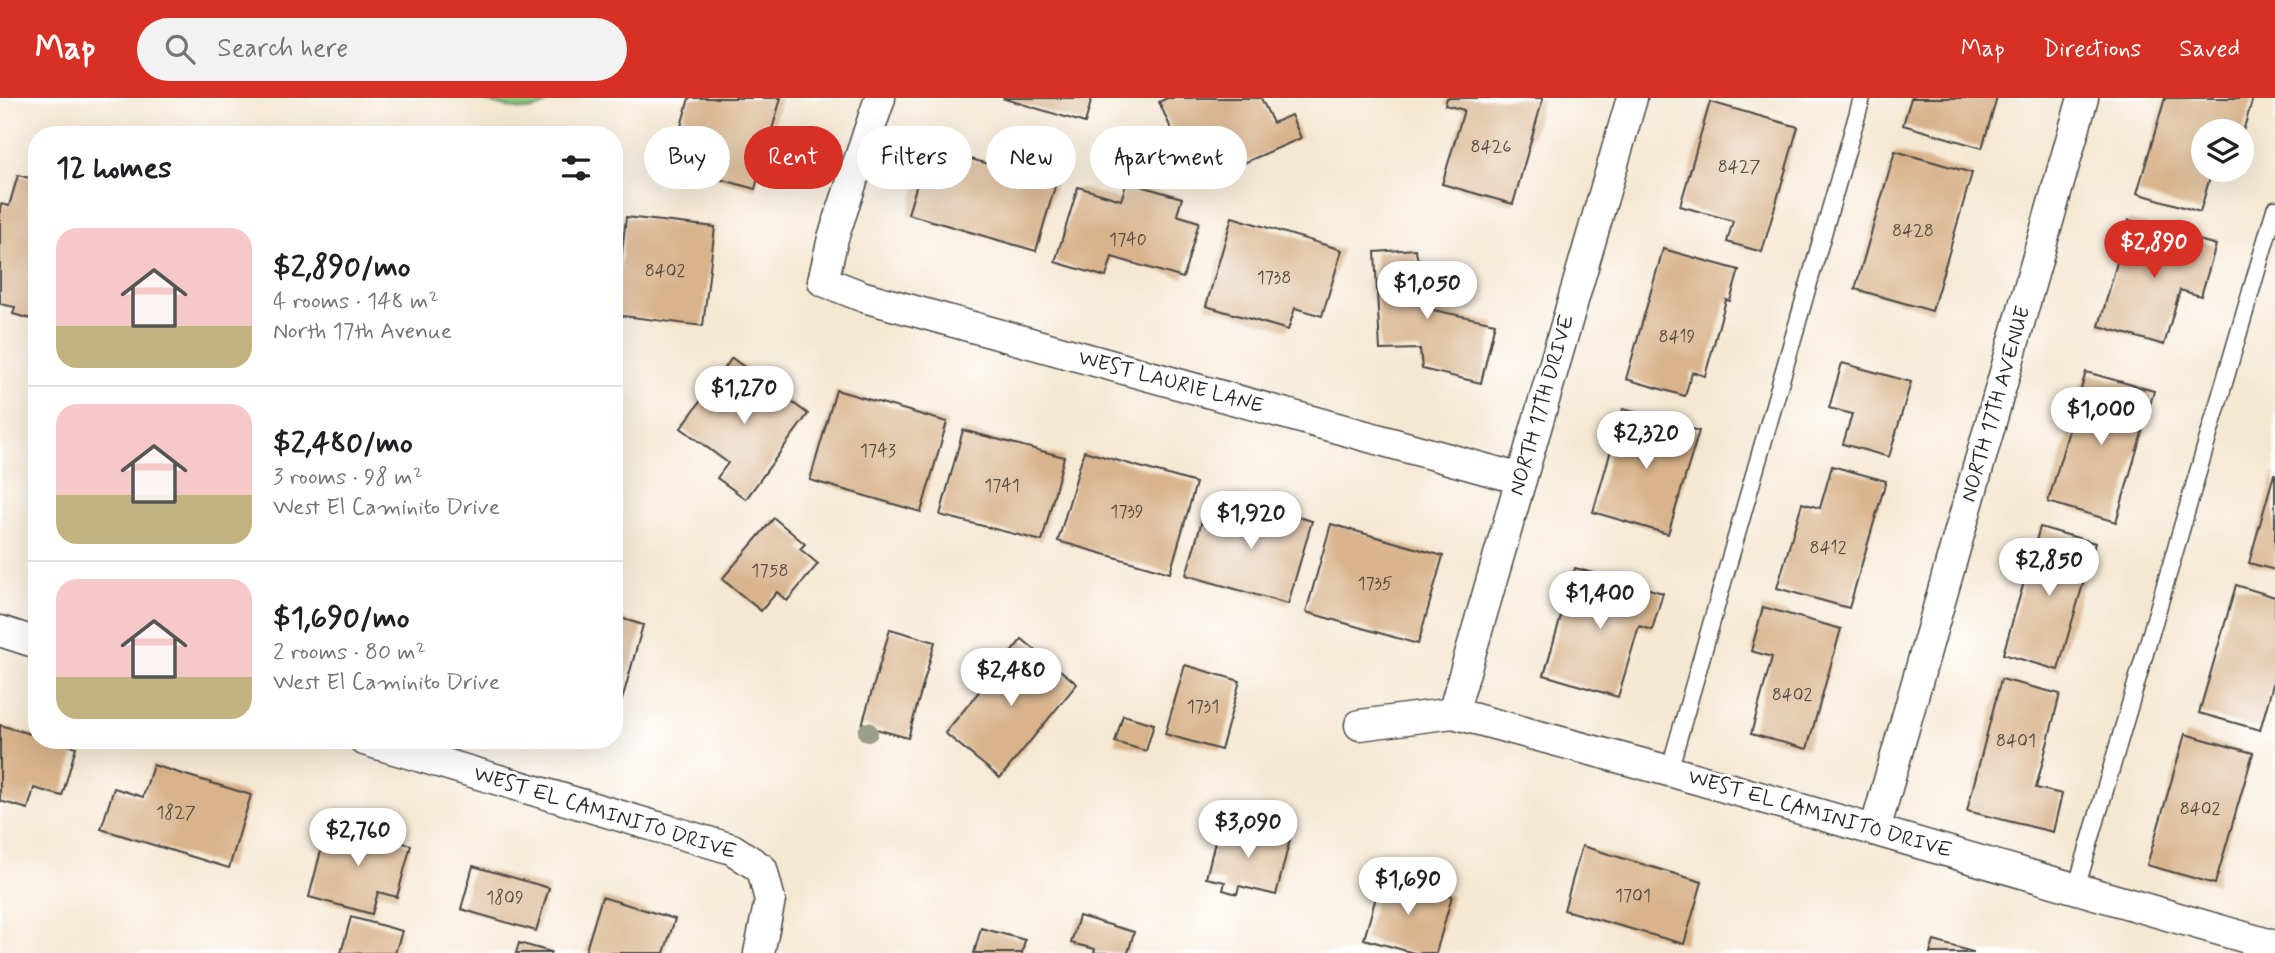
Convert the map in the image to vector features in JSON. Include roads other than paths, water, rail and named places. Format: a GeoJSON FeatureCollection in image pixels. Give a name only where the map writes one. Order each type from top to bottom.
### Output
{"type":"FeatureCollection","features":[{"type":"Feature","properties":{"kind":"street","name":"WEST LAURIE LANE"},"geometry":{"type":"LineString","coordinates":[[880,98],[833,238],[823,281],[864,297],[1521,478]]}},
{"type":"Feature","properties":{"kind":"street","name":"NORTH 17TH DRIVE"},"geometry":{"type":"LineString","coordinates":[[1453,713],[1632,98]]}},
{"type":"Feature","properties":{"kind":"street","name":"NORTH 17TH AVENUE"},"geometry":{"type":"LineString","coordinates":[[1875,831],[2083,98]]}},
{"type":"Feature","properties":{"kind":"street"},"geometry":{"type":"LineString","coordinates":[[0,632],[28,640]]}},
{"type":"Feature","properties":{"kind":"street","name":"WEST EL CAMINITO DRIVE"},"geometry":{"type":"LineString","coordinates":[[1360,725],[1453,713],[1669,771],[2275,946]]}},
{"type":"Feature","properties":{"kind":"street","name":"WEST EL CAMINITO DRIVE"},"geometry":{"type":"LineString","coordinates":[[394,749],[732,849],[762,869],[769,900],[759,953]]}},
{"type":"Feature","properties":{"kind":"lane"},"geometry":{"type":"LineString","coordinates":[[1669,771],[1863,98]]}},
{"type":"Feature","properties":{"kind":"lane"},"geometry":{"type":"LineString","coordinates":[[2076,889],[2275,209]]}}]}
